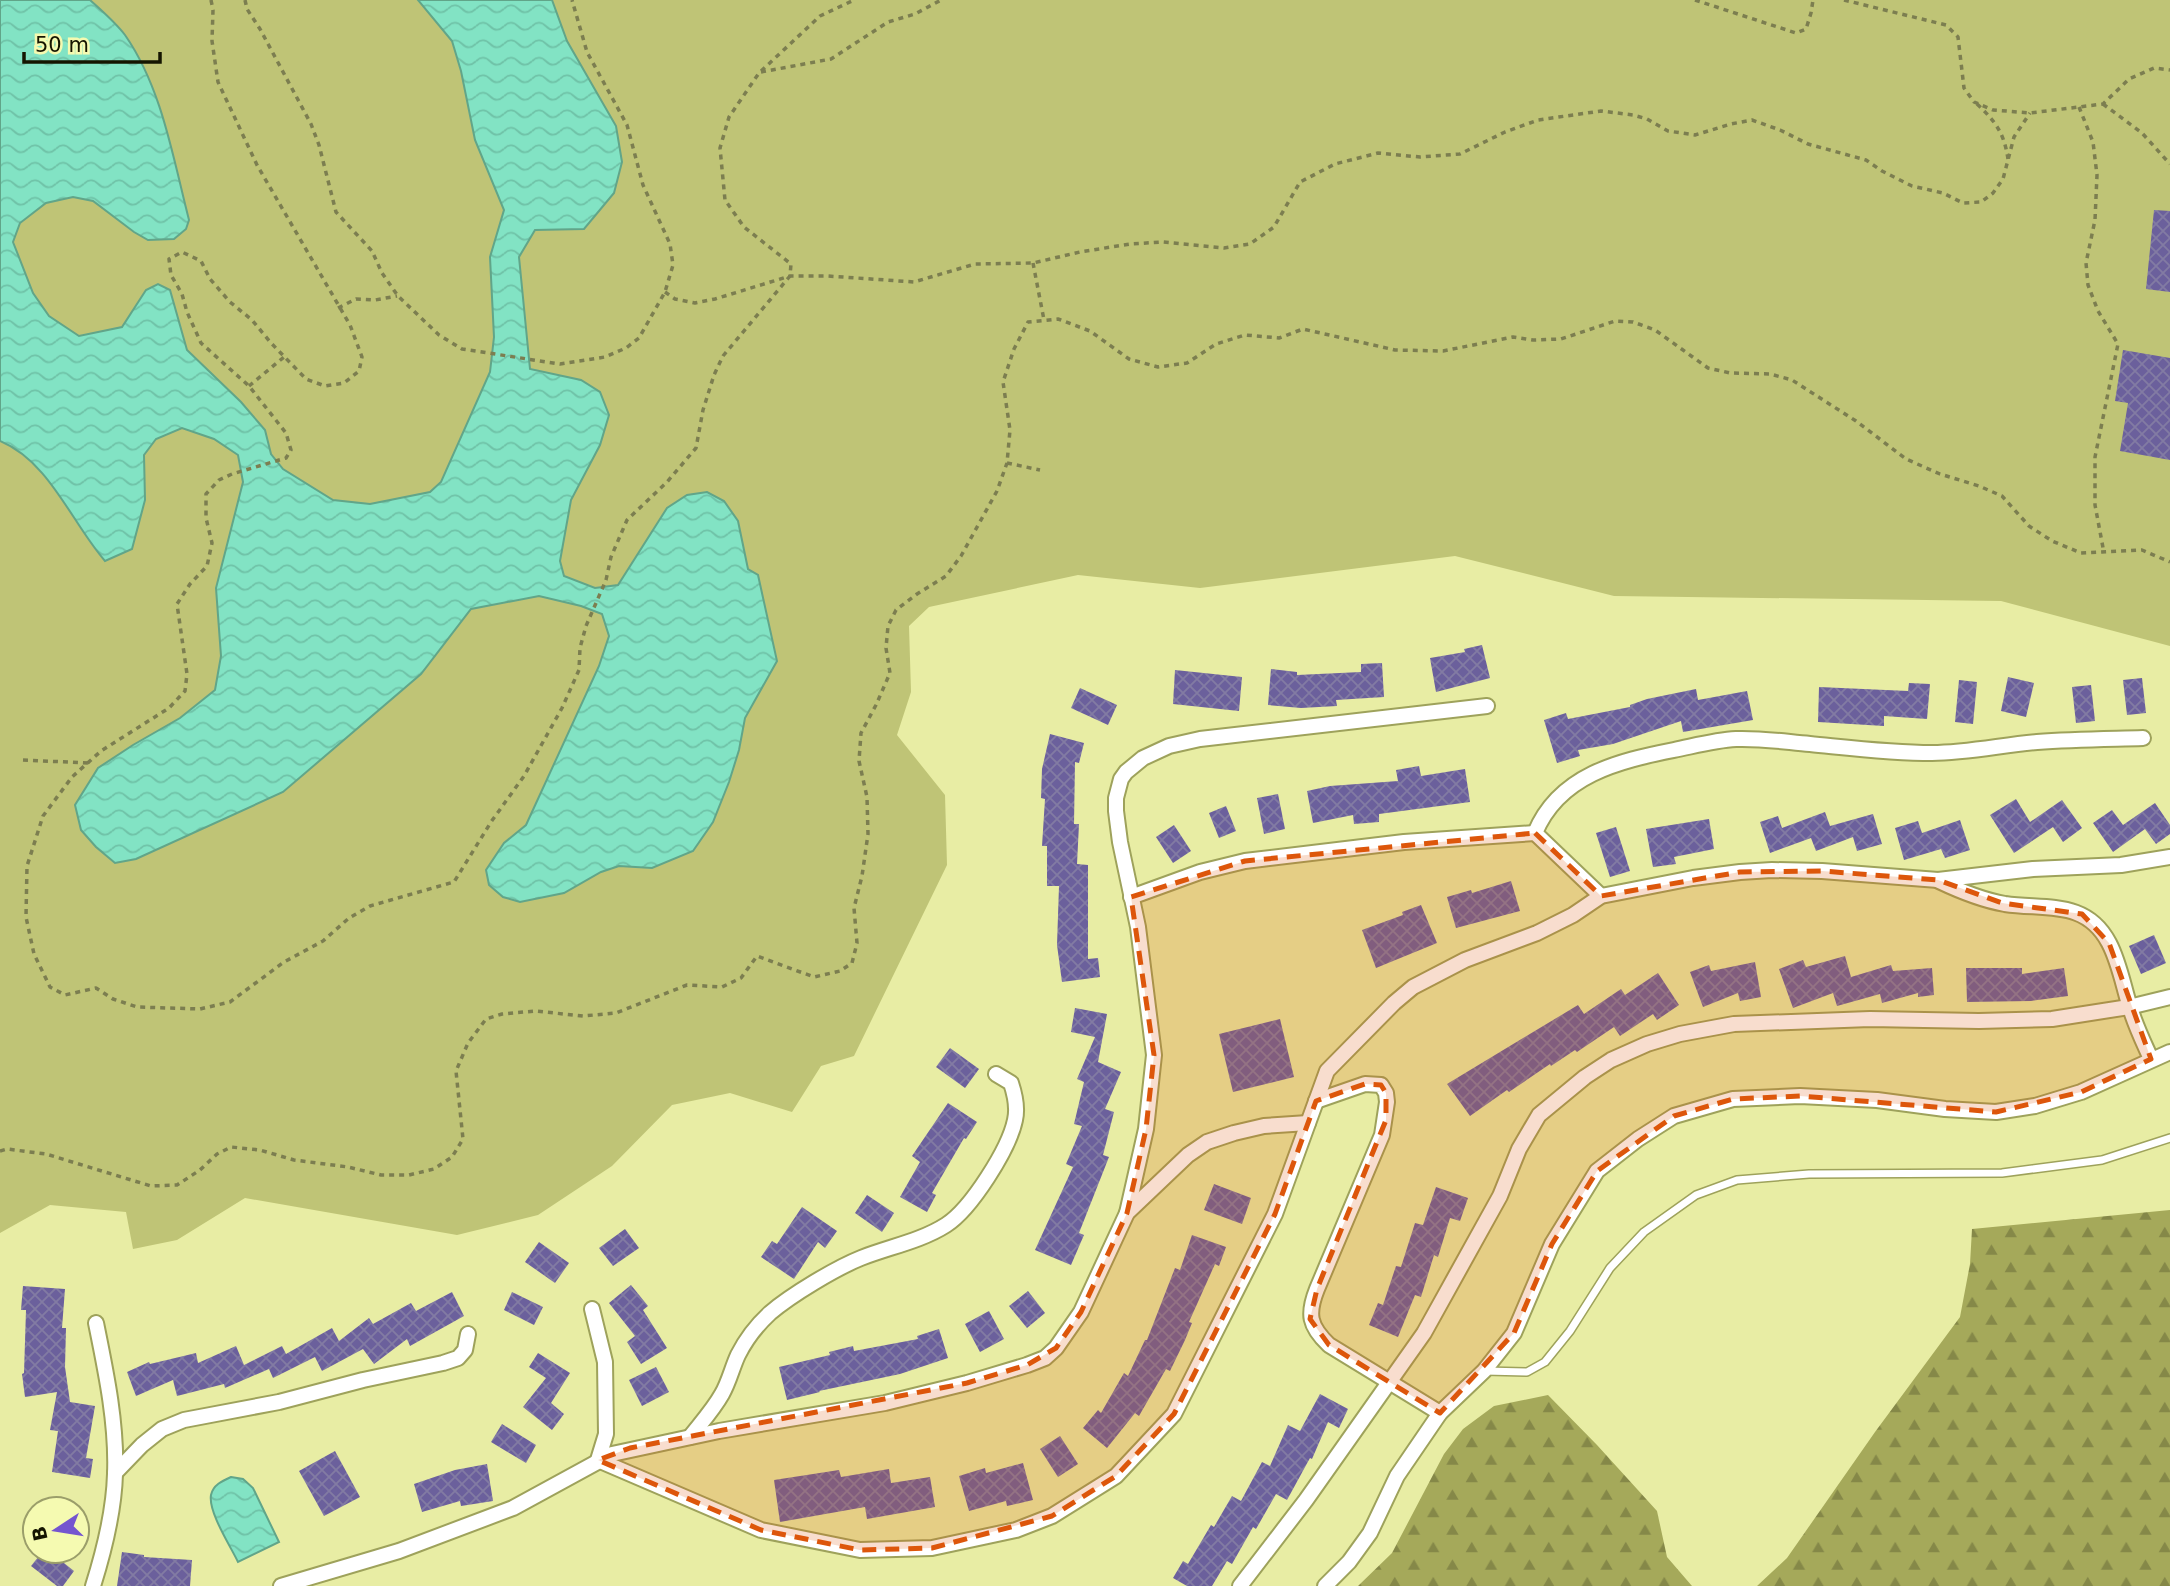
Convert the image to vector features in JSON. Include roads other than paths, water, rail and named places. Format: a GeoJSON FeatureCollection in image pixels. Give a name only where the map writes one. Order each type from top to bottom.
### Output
{"type":"FeatureCollection","features":[{"type":"Feature","properties":{"kind":"street"},"geometry":{"type":"LineString","coordinates":[[281,1586],[399,1551],[513,1508],[598,1460],[630,1448],[885,1403],[967,1383],[1045,1358],[1056,1348],[1081,1311],[1128,1213],[1146,1129],[1154,1055],[1138,927],[1116,811],[1121,779],[1143,758],[1168,746],[1487,706]]}},
{"type":"Feature","properties":{"kind":"street"},"geometry":{"type":"LineString","coordinates":[[1535,833],[1551,807],[1584,778],[1632,758],[1715,742],[1735,739],[1765,740],[1888,752],[1935,753],[2036,742],[2143,738]]}},
{"type":"Feature","properties":{"kind":"street"},"geometry":{"type":"LineString","coordinates":[[1131,897],[1200,872],[1245,861],[1404,842],[1535,833],[1601,896]]}},
{"type":"Feature","properties":{"kind":"street"},"geometry":{"type":"LineString","coordinates":[[598,1460],[761,1530],[860,1550],[932,1548],[1016,1530],[1052,1516],[1115,1476],[1174,1414],[1275,1214],[1327,1071],[1413,987],[1465,960],[1537,933],[1573,915],[1601,896],[1693,878],[1772,870],[1938,880],[2033,869],[2121,865],[2170,857]]}},
{"type":"Feature","properties":{"kind":"street"},"geometry":{"type":"LineString","coordinates":[[1938,880],[1959,890],[2001,903],[2063,908],[2082,914],[2098,928],[2109,943],[2129,1007],[2151,1059]]}},
{"type":"Feature","properties":{"kind":"street"},"geometry":{"type":"LineString","coordinates":[[1240,1586],[1391,1382],[1424,1333],[1500,1196],[1519,1149],[1539,1115],[1585,1077],[1611,1060],[1647,1044],[1680,1034],[1734,1024],[1870,1019],[2052,1019],[2129,1007],[2170,997]]}},
{"type":"Feature","properties":{"kind":"street"},"geometry":{"type":"LineString","coordinates":[[1325,1586],[1349,1562],[1370,1533],[1397,1476],[1440,1413],[1484,1371],[1514,1333],[1552,1244],[1597,1171],[1638,1139],[1674,1116],[1733,1099],[1800,1096],[1877,1100],[1945,1109],[1996,1112],[2035,1106],[2081,1092],[2170,1052]]}},
{"type":"Feature","properties":{"kind":"street"},"geometry":{"type":"LineString","coordinates":[[690,1437],[722,1394],[747,1340],[757,1325],[772,1311],[858,1259],[926,1235],[947,1224],[970,1200],[995,1165],[1016,1119],[1017,1100],[1011,1083],[996,1074]]}},
{"type":"Feature","properties":{"kind":"street"},"geometry":{"type":"LineString","coordinates":[[1316,1101],[1365,1084],[1381,1085],[1386,1093],[1386,1120],[1311,1304],[1310,1319],[1318,1335],[1329,1345],[1440,1413]]}},
{"type":"Feature","properties":{"kind":"street"},"geometry":{"type":"LineString","coordinates":[[1128,1213],[1188,1155],[1207,1142],[1264,1126],[1308,1123]]}},
{"type":"Feature","properties":{"kind":"street"},"geometry":{"type":"LineString","coordinates":[[592,1309],[605,1362],[606,1434],[598,1460]]}},
{"type":"Feature","properties":{"kind":"street"},"geometry":{"type":"LineString","coordinates":[[93,1586],[112,1506],[115,1473],[110,1402],[96,1323]]}},
{"type":"Feature","properties":{"kind":"street"},"geometry":{"type":"LineString","coordinates":[[115,1473],[162,1429],[184,1420],[279,1402],[443,1363],[458,1358],[465,1350],[468,1334]]}},
{"type":"Feature","properties":{"kind":"lane"},"geometry":{"type":"LineString","coordinates":[[1484,1371],[1527,1372],[1545,1362],[1570,1331],[1610,1268],[1644,1232],[1696,1195],[1737,1180],[1809,1174],[2003,1173],[2102,1160],[2170,1138]]}},
{"type":"Feature","properties":{"kind":"water"},"geometry":{"type":"Polygon","coordinates":[[[0,0],[90,0],[121,30],[138,56],[157,100],[189,220],[186,229],[174,239],[148,240],[93,201],[73,197],[46,203],[20,223],[13,242],[33,293],[49,316],[79,336],[122,327],[146,290],[158,284],[170,290],[187,350],[241,402],[265,430],[271,454],[283,469],[333,500],[370,504],[430,492],[441,482],[490,372],[494,337],[490,257],[504,210],[475,140],[452,41],[418,0],[552,0],[567,41],[616,126],[622,162],[614,193],[584,229],[535,230],[519,257],[530,369],[581,380],[600,392],[609,415],[600,445],[571,500],[560,561],[564,576],[595,588],[618,585],[667,508],[687,495],[707,492],[724,501],[738,521],[748,569],[758,575],[777,661],[745,718],[739,750],[713,822],[693,851],[652,868],[619,866],[601,872],[564,893],[520,902],[503,897],[489,885],[486,870],[504,843],[526,825],[599,666],[609,636],[602,614],[539,596],[471,609],[421,674],[283,792],[136,859],[115,863],[81,830],[75,805],[98,768],[180,718],[215,690],[221,656],[216,588],[243,482],[238,455],[214,439],[182,428],[156,439],[144,455],[145,500],[132,549],[105,561],[33,463],[0,441],[0,0]]]}},
{"type":"Feature","properties":{"kind":"water"},"geometry":{"type":"Polygon","coordinates":[[[231,1477],[243,1479],[253,1488],[279,1542],[238,1562],[216,1520],[211,1502],[214,1489],[231,1477]]]}}]}
